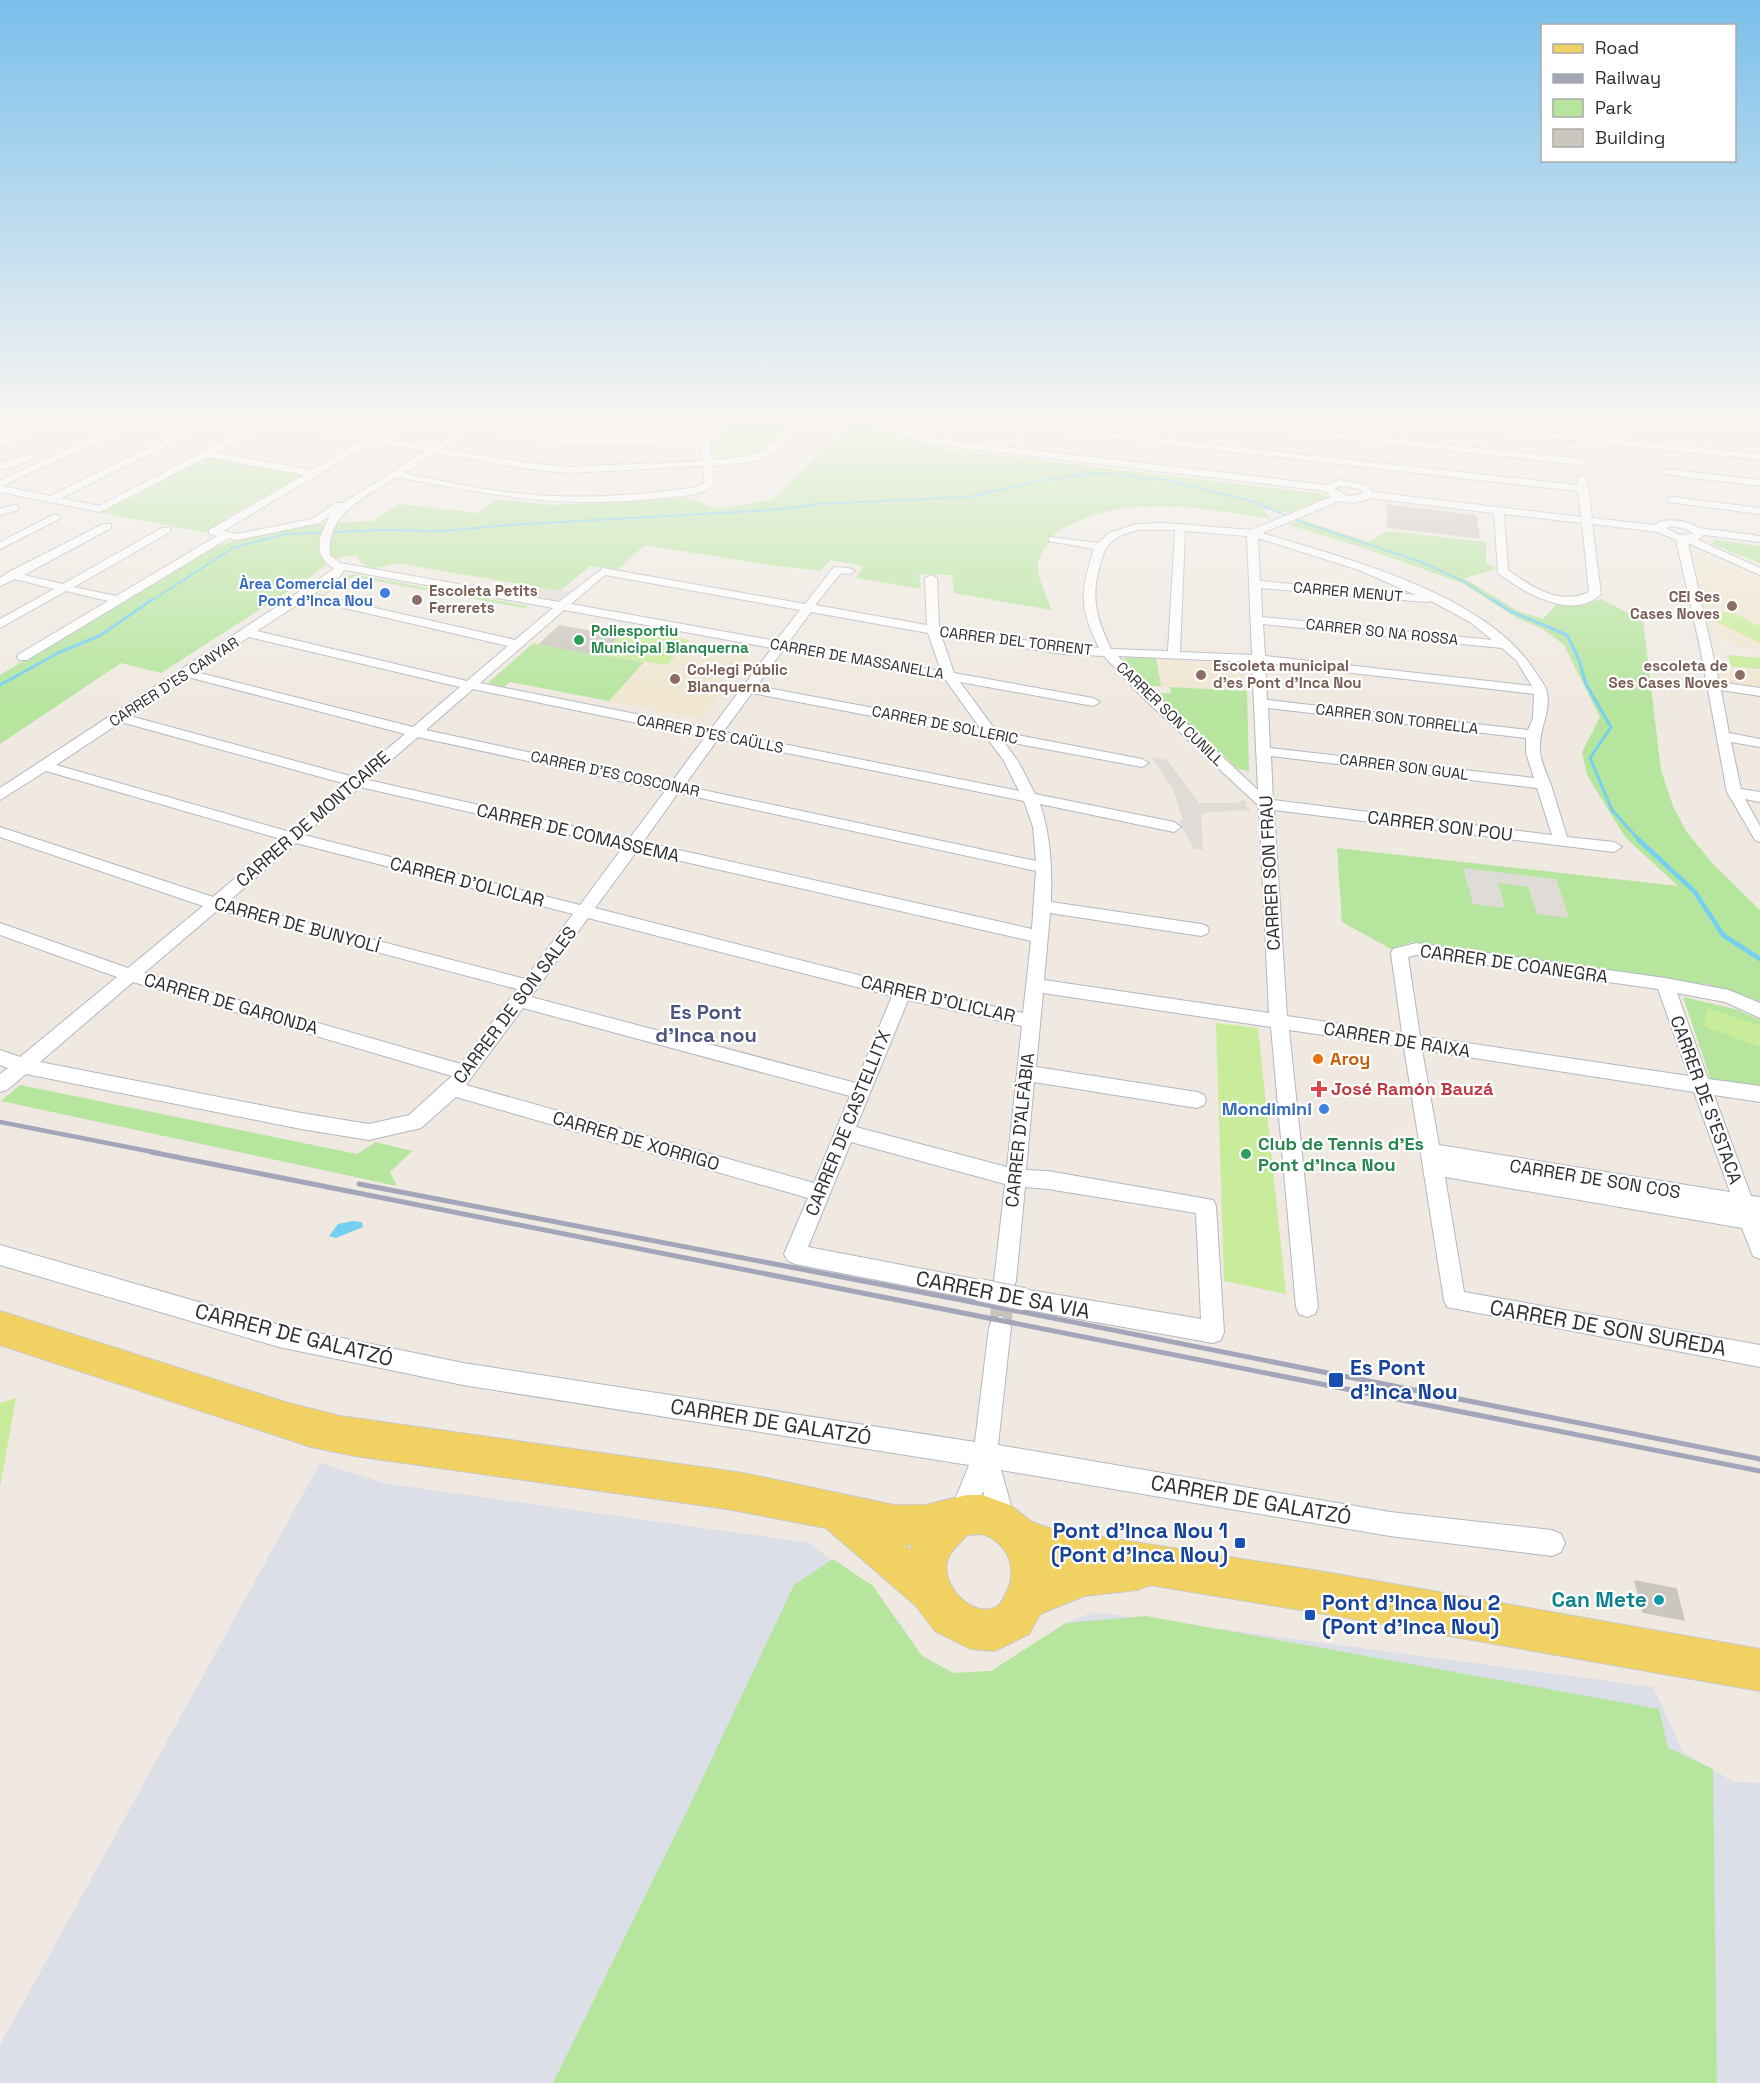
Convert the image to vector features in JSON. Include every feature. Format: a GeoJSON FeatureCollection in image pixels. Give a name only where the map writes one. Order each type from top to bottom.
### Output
{"type":"FeatureCollection","features":[{"type":"Feature","properties":{"kind":"main road"},"geometry":{"type":"LineString","coordinates":[[0,1328],[312,1429],[754,1495],[900,1525],[921,1525],[977,1514],[992,1517],[1011,1530],[1052,1549],[1325,1593],[1760,1670]]}},
{"type":"Feature","properties":{"kind":"main road"},"geometry":{"type":"LineString","coordinates":[[836,1511],[931,1592]]}},
{"type":"Feature","properties":{"kind":"main road"},"geometry":{"type":"LineString","coordinates":[[956,1519],[941,1530],[933,1542],[925,1573],[940,1609],[954,1622],[970,1629],[988,1630],[1004,1626],[1018,1615],[1028,1599],[1032,1584],[1032,1567],[1027,1551],[1011,1530]]}},
{"type":"Feature","properties":{"kind":"main road"},"geometry":{"type":"LineString","coordinates":[[1028,1599],[1084,1576],[1119,1574],[1153,1566]]}},
{"type":"Feature","properties":{"kind":"street"},"geometry":{"type":"LineString","coordinates":[[246,512],[213,532],[237,537],[315,521],[328,512]]}},
{"type":"Feature","properties":{"kind":"street"},"geometry":{"type":"LineString","coordinates":[[337,512],[332,522],[325,554],[337,565]]}},
{"type":"Feature","properties":{"kind":"street"},"geometry":{"type":"LineString","coordinates":[[1252,533],[1303,512]]}},
{"type":"Feature","properties":{"kind":"street"},"geometry":{"type":"LineString","coordinates":[[1499,512],[1502,571],[1538,593],[1568,601],[1586,600],[1595,594],[1586,512]]}},
{"type":"Feature","properties":{"kind":"street"},"geometry":{"type":"LineString","coordinates":[[1518,512],[1661,529],[1670,535],[1760,541]]}},
{"type":"Feature","properties":{"kind":"street"},"geometry":{"type":"LineString","coordinates":[[1676,512],[1678,523],[1692,536],[1760,572]]}},
{"type":"Feature","properties":{"kind":"street"},"geometry":{"type":"LineString","coordinates":[[0,546],[55,517]]}},
{"type":"Feature","properties":{"kind":"street"},"geometry":{"type":"LineString","coordinates":[[1661,529],[1662,524],[1678,523]]}},
{"type":"Feature","properties":{"kind":"street"},"geometry":{"type":"LineString","coordinates":[[0,583],[107,526]]}},
{"type":"Feature","properties":{"kind":"street"},"geometry":{"type":"LineString","coordinates":[[1053,539],[1101,547],[1121,530],[1152,526],[1252,533],[1362,568],[1441,601],[1474,619],[1521,658],[1541,691],[1540,718],[1533,735],[1533,753],[1561,842]]}},
{"type":"Feature","properties":{"kind":"street"},"geometry":{"type":"LineString","coordinates":[[1174,655],[1180,527]]}},
{"type":"Feature","properties":{"kind":"street"},"geometry":{"type":"LineString","coordinates":[[0,624],[166,530]]}},
{"type":"Feature","properties":{"kind":"street","name":"CARRER SON FRAU"},"geometry":{"type":"LineString","coordinates":[[1252,533],[1278,1021],[1307,1307]]}},
{"type":"Feature","properties":{"kind":"street"},"geometry":{"type":"LineString","coordinates":[[23,657],[227,535]]}},
{"type":"Feature","properties":{"kind":"street"},"geometry":{"type":"LineString","coordinates":[[1692,536],[1760,567]]}},
{"type":"Feature","properties":{"kind":"street"},"geometry":{"type":"LineString","coordinates":[[1692,536],[1712,685],[1734,792],[1760,837]]}},
{"type":"Feature","properties":{"kind":"street","name":"CARRER SON CUNILL"},"geometry":{"type":"LineString","coordinates":[[1101,547],[1091,575],[1088,601],[1094,625],[1107,652],[1146,693],[1266,804]]}},
{"type":"Feature","properties":{"kind":"street","name":"CARRER D'ES CANYAR"},"geometry":{"type":"LineString","coordinates":[[0,795],[336,574],[339,570],[337,565]]}},
{"type":"Feature","properties":{"kind":"street","name":"CARRER DE MASSANELLA"},"geometry":{"type":"LineString","coordinates":[[337,565],[1093,702]]}},
{"type":"Feature","properties":{"kind":"street","name":"CARRER DE SON SALES"},"geometry":{"type":"LineString","coordinates":[[22,1066],[301,1121],[369,1132],[414,1122],[453,1089],[808,607],[838,569],[849,571]]}},
{"type":"Feature","properties":{"kind":"street","name":"CARRER DEL TORRENT"},"geometry":{"type":"LineString","coordinates":[[603,571],[933,630],[1063,650],[1259,659],[1541,691]]}},
{"type":"Feature","properties":{"kind":"street","name":"CARRER DE MONTCAIRE"},"geometry":{"type":"LineString","coordinates":[[0,1085],[603,571]]}},
{"type":"Feature","properties":{"kind":"street"},"geometry":{"type":"LineString","coordinates":[[0,573],[117,600]]}},
{"type":"Feature","properties":{"kind":"street","name":"CARRER D'ALFÀBIA"},"geometry":{"type":"LineString","coordinates":[[931,578],[933,630],[949,676],[1011,761],[1030,798],[1040,827],[1044,868],[1043,906],[1005,1281]]}},
{"type":"Feature","properties":{"kind":"street","name":"CARRER MENUT"},"geometry":{"type":"LineString","coordinates":[[1255,584],[1441,601]]}},
{"type":"Feature","properties":{"kind":"street"},"geometry":{"type":"LineString","coordinates":[[304,595],[517,644]]}},
{"type":"Feature","properties":{"kind":"street","name":"CARRER SO NA ROSSA"},"geometry":{"type":"LineString","coordinates":[[1257,620],[1507,645]]}},
{"type":"Feature","properties":{"kind":"street","name":"CARRER D'ES CAÜLLS"},"geometry":{"type":"LineString","coordinates":[[249,633],[470,686],[1174,827]]}},
{"type":"Feature","properties":{"kind":"street","name":"CARRER D'ES COSCONAR"},"geometry":{"type":"LineString","coordinates":[[188,673],[415,732],[1044,868]]}},
{"type":"Feature","properties":{"kind":"street"},"geometry":{"type":"LineString","coordinates":[[1712,685],[1760,692]]}},
{"type":"Feature","properties":{"kind":"street","name":"CARRER DE SOLLERIC"},"geometry":{"type":"LineString","coordinates":[[747,688],[1142,762]]}},
{"type":"Feature","properties":{"kind":"street","name":"CARRER SON TORRELLA"},"geometry":{"type":"LineString","coordinates":[[1261,703],[1533,735]]}},
{"type":"Feature","properties":{"kind":"street","name":"CARRER DE COMASSEMA"},"geometry":{"type":"LineString","coordinates":[[119,717],[356,782],[1040,937]]}},
{"type":"Feature","properties":{"kind":"street"},"geometry":{"type":"LineString","coordinates":[[1723,736],[1760,743]]}},
{"type":"Feature","properties":{"kind":"street","name":"CARRER SON GUAL"},"geometry":{"type":"LineString","coordinates":[[1263,751],[1544,784]]}},
{"type":"Feature","properties":{"kind":"street","name":"CARRER D'OLICLAR"},"geometry":{"type":"LineString","coordinates":[[45,766],[291,837],[902,992],[1031,1021]]}},
{"type":"Feature","properties":{"kind":"street"},"geometry":{"type":"LineString","coordinates":[[1734,792],[1760,797]]}},
{"type":"Feature","properties":{"kind":"street","name":"CARRER SON POU"},"geometry":{"type":"LineString","coordinates":[[1266,804],[1614,847]]}},
{"type":"Feature","properties":{"kind":"street","name":"CARRER DE BUNYOLÍ"},"geometry":{"type":"LineString","coordinates":[[0,832],[215,904],[862,1092]]}},
{"type":"Feature","properties":{"kind":"street"},"geometry":{"type":"LineString","coordinates":[[1043,906],[1201,930]]}},
{"type":"Feature","properties":{"kind":"street","name":"CARRER DE GARONDA"},"geometry":{"type":"LineString","coordinates":[[0,929],[130,975],[465,1073]]}},
{"type":"Feature","properties":{"kind":"street","name":"CARRER DE COANEGRA"},"geometry":{"type":"LineString","coordinates":[[1455,1300],[1399,953],[1416,949],[1665,984],[1729,996],[1760,1011]]}},
{"type":"Feature","properties":{"kind":"street","name":"CARRER DE S'ESTACA"},"geometry":{"type":"LineString","coordinates":[[1665,984],[1753,1213],[1760,1249]]}},
{"type":"Feature","properties":{"kind":"street","name":"CARRER DE RAIXA"},"geometry":{"type":"LineString","coordinates":[[1035,985],[1760,1094]]}},
{"type":"Feature","properties":{"kind":"street","name":"CARRER DE CASTELLITX"},"geometry":{"type":"LineString","coordinates":[[795,1254],[902,992]]}},
{"type":"Feature","properties":{"kind":"street"},"geometry":{"type":"LineString","coordinates":[[0,1057],[22,1066]]}},
{"type":"Feature","properties":{"kind":"street"},"geometry":{"type":"LineString","coordinates":[[1025,1073],[1197,1100]]}},
{"type":"Feature","properties":{"kind":"street","name":"CARRER DE XORRIGO"},"geometry":{"type":"LineString","coordinates":[[453,1089],[819,1193]]}},
{"type":"Feature","properties":{"kind":"street"},"geometry":{"type":"LineString","coordinates":[[845,1132],[1016,1178]]}},
{"type":"Feature","properties":{"kind":"street","name":"CARRER DE SON COS"},"geometry":{"type":"LineString","coordinates":[[1432,1159],[1753,1213]]}},
{"type":"Feature","properties":{"kind":"street","name":"CARRER DE SA VIA"},"geometry":{"type":"LineString","coordinates":[[795,1254],[1023,1299],[1213,1332],[1206,1206],[1047,1180],[1016,1178]]}},
{"type":"Feature","properties":{"kind":"street","name":"CARRER DE GALATZÓ"},"geometry":{"type":"LineString","coordinates":[[0,1255],[279,1336],[451,1371],[986,1455],[1390,1524],[1552,1543]]}},
{"type":"Feature","properties":{"kind":"street","name":"CARRER DE SON SUREDA"},"geometry":{"type":"LineString","coordinates":[[1455,1300],[1760,1356]]}},
{"type":"Feature","properties":{"kind":"street"},"geometry":{"type":"LineString","coordinates":[[956,1519],[986,1455],[1000,1327]]}},
{"type":"Feature","properties":{"kind":"street"},"geometry":{"type":"LineString","coordinates":[[986,1455],[1011,1530]]}},
{"type":"Feature","properties":{"kind":"shaded area","name":"CEI Ses Cases Noves"},"geometry":{"type":"Polygon","coordinates":[[[1692,549],[1760,581],[1760,649],[1742,648],[1709,631],[1692,549]]]}},
{"type":"Feature","properties":{"kind":"shaded area"},"geometry":{"type":"Polygon","coordinates":[[[537,587],[571,591],[561,599],[554,601],[536,598],[537,587]]]}},
{"type":"Feature","properties":{"kind":"shaded area","name":"Col·legi Públic Blanquerna"},"geometry":{"type":"Polygon","coordinates":[[[689,640],[753,651],[733,678],[724,676],[721,680],[729,682],[701,719],[609,701],[644,662],[668,665],[689,640]]]}},
{"type":"Feature","properties":{"kind":"shaded area","name":"Escoleta municipal d'es Pont d'Inca Nou"},"geometry":{"type":"Polygon","coordinates":[[[1156,660],[1240,664],[1246,691],[1161,686],[1156,660]]]}},
{"type":"Feature","properties":{"kind":"shaded area","name":"escoleta de Ses Cases Noves"},"geometry":{"type":"Polygon","coordinates":[[[1726,668],[1760,672],[1760,687],[1725,682],[1718,670],[1726,672],[1726,668]]]}},
{"type":"Feature","properties":{"kind":"shaded area"},"geometry":{"type":"Polygon","coordinates":[[[1151,757],[1167,760],[1199,803],[1237,803],[1242,800],[1246,801],[1251,812],[1242,810],[1203,813],[1201,815],[1203,850],[1193,848],[1179,821],[1183,821],[1173,789],[1151,757]]]}},
{"type":"Feature","properties":{"kind":"shaded area"},"geometry":{"type":"Polygon","coordinates":[[[1463,868],[1556,879],[1569,918],[1537,914],[1528,887],[1498,883],[1505,908],[1473,904],[1463,868]]]}},
{"type":"Feature","properties":{"kind":"shaded area"},"geometry":{"type":"Polygon","coordinates":[[[320,1463],[388,1484],[811,1543],[899,1621],[921,1655],[953,1673],[991,1671],[1066,1623],[1093,1612],[1653,1687],[1683,1752],[1734,1782],[1760,1783],[1760,2083],[0,2083],[0,2045],[320,1463]]]}},
{"type":"Feature","properties":{"kind":"green space"},"geometry":{"type":"Polygon","coordinates":[[[100,512],[236,512],[225,518],[225,522],[206,533],[100,512]]]}},
{"type":"Feature","properties":{"kind":"green space"},"geometry":{"type":"Polygon","coordinates":[[[386,512],[1104,512],[1079,521],[1054,534],[1041,554],[1038,561],[1039,575],[1051,610],[954,593],[952,575],[919,574],[921,589],[856,578],[863,566],[830,560],[821,571],[645,545],[617,570],[590,566],[560,591],[396,563],[373,568],[364,565],[356,555],[332,559],[312,576],[161,673],[121,663],[0,744],[0,675],[208,548],[271,531],[329,523],[373,521],[386,512]]]}},
{"type":"Feature","properties":{"kind":"green space"},"geometry":{"type":"Polygon","coordinates":[[[1224,512],[1266,512],[1271,519],[1224,512]]]}},
{"type":"Feature","properties":{"kind":"green space"},"geometry":{"type":"Polygon","coordinates":[[[1302,520],[1369,542],[1387,531],[1486,542],[1486,564],[1493,566],[1494,570],[1464,578],[1520,612],[1543,619],[1557,604],[1586,605],[1601,599],[1643,621],[1661,770],[1673,806],[1686,831],[1712,863],[1760,910],[1760,1002],[1710,985],[1413,942],[1391,949],[1342,922],[1337,848],[1678,886],[1625,837],[1587,775],[1582,752],[1600,717],[1564,645],[1543,629],[1517,618],[1462,583],[1361,547],[1288,525],[1302,520]]]}},
{"type":"Feature","properties":{"kind":"green space"},"geometry":{"type":"Polygon","coordinates":[[[1715,540],[1760,546],[1760,563],[1712,544],[1715,540]]]}},
{"type":"Feature","properties":{"kind":"green space"},"geometry":{"type":"Polygon","coordinates":[[[352,574],[528,606],[524,608],[353,577],[325,595],[323,594],[352,574]]]}},
{"type":"Feature","properties":{"kind":"green space"},"geometry":{"type":"Polygon","coordinates":[[[1729,611],[1760,626],[1760,643],[1709,618],[1729,611]]]}},
{"type":"Feature","properties":{"kind":"green space"},"geometry":{"type":"Polygon","coordinates":[[[626,629],[689,640],[667,665],[601,655],[626,629]]]}},
{"type":"Feature","properties":{"kind":"green space"},"geometry":{"type":"Polygon","coordinates":[[[533,643],[644,662],[609,701],[510,682],[504,687],[488,683],[533,643]]]}},
{"type":"Feature","properties":{"kind":"green space"},"geometry":{"type":"Polygon","coordinates":[[[1727,655],[1760,658],[1760,669],[1732,667],[1727,655]]]}},
{"type":"Feature","properties":{"kind":"green space"},"geometry":{"type":"Polygon","coordinates":[[[1126,657],[1156,658],[1161,686],[1148,686],[1123,660],[1126,657]]]}},
{"type":"Feature","properties":{"kind":"green space"},"geometry":{"type":"Polygon","coordinates":[[[1170,687],[1247,691],[1249,771],[1238,769],[1155,693],[1171,693],[1170,687]]]}},
{"type":"Feature","properties":{"kind":"green space"},"geometry":{"type":"Polygon","coordinates":[[[1683,997],[1735,1009],[1760,1020],[1760,1087],[1711,1080],[1683,997]]]}},
{"type":"Feature","properties":{"kind":"green space"},"geometry":{"type":"Polygon","coordinates":[[[1708,1008],[1760,1026],[1760,1047],[1703,1026],[1708,1008]]]}},
{"type":"Feature","properties":{"kind":"green space","name":"Club de Tennis d'Es Pont d'Inca Nou"},"geometry":{"type":"Polygon","coordinates":[[[1216,1023],[1258,1028],[1286,1294],[1224,1281],[1216,1023]]]}},
{"type":"Feature","properties":{"kind":"green space"},"geometry":{"type":"Polygon","coordinates":[[[20,1085],[357,1154],[376,1142],[412,1151],[390,1172],[397,1186],[1,1101],[20,1085]]]}},
{"type":"Feature","properties":{"kind":"green space"},"geometry":{"type":"Polygon","coordinates":[[[16,1398],[0,1487],[0,1403],[16,1398]]]}},
{"type":"Feature","properties":{"kind":"green space"},"geometry":{"type":"Polygon","coordinates":[[[833,1559],[873,1586],[921,1655],[953,1673],[991,1671],[1066,1623],[1146,1616],[1659,1709],[1668,1748],[1713,1769],[1717,2083],[553,2083],[688,1809],[794,1585],[833,1559]]]}},
{"type":"Feature","properties":{"kind":"water"},"geometry":{"type":"Polygon","coordinates":[[[362,1222],[363,1227],[336,1238],[329,1236],[338,1224],[362,1222]]]}},
{"type":"Feature","properties":{"kind":"building"},"geometry":{"type":"Polygon","coordinates":[[[1388,512],[1446,512],[1476,516],[1479,538],[1388,527],[1388,512]]]}},
{"type":"Feature","properties":{"kind":"building","name":"Poliesportiu Municipal Blanquerna"},"geometry":{"type":"Polygon","coordinates":[[[559,626],[618,636],[601,655],[540,644],[559,626]]]}},
{"type":"Feature","properties":{"kind":"building","name":"Can Mete"},"geometry":{"type":"Polygon","coordinates":[[[1635,1581],[1676,1589],[1684,1620],[1643,1612],[1635,1581]]]}},
{"type":"Feature","properties":{"kind":"waterway"},"geometry":{"type":"LineString","coordinates":[[151,601],[233,548],[285,534],[383,530],[444,531],[508,525],[733,512]]}},
{"type":"Feature","properties":{"kind":"waterway"},"geometry":{"type":"LineString","coordinates":[[1278,512],[1421,562],[1465,582],[1494,601]]}},
{"type":"Feature","properties":{"kind":"waterway"},"geometry":{"type":"LineString","coordinates":[[0,685],[58,653],[101,635],[153,599]]}},
{"type":"Feature","properties":{"kind":"waterway"},"geometry":{"type":"LineString","coordinates":[[1492,599],[1510,611],[1567,635],[1579,660],[1586,684],[1611,727],[1590,758],[1612,810],[1640,841]]}},
{"type":"Feature","properties":{"kind":"waterway"},"geometry":{"type":"LineString","coordinates":[[1640,841],[1695,892],[1723,935],[1760,959]]}},
{"type":"Feature","properties":{"kind":"tunnel"},"geometry":{"type":"LineString","coordinates":[[1000,1327],[1005,1283]]}},
{"type":"Feature","properties":{"kind":"railway"},"geometry":{"type":"LineString","coordinates":[[0,1122],[158,1153]]}},
{"type":"Feature","properties":{"kind":"railway"},"geometry":{"type":"LineString","coordinates":[[151,1152],[1760,1471]]}},
{"type":"Feature","properties":{"kind":"railway"},"geometry":{"type":"LineString","coordinates":[[359,1184],[977,1303],[1760,1459]]}},
{"type":"Feature","properties":{"kind":"place","name":"Àrea Comercial del Pont d'Inca Nou"},"geometry":{"type":"Point","coordinates":[385,593]}},
{"type":"Feature","properties":{"kind":"place","name":"Escoleta Petits Ferrerets"},"geometry":{"type":"Point","coordinates":[417,600]}},
{"type":"Feature","properties":{"kind":"place","name":"CEI Ses Cases Noves"},"geometry":{"type":"Point","coordinates":[1732,606]}},
{"type":"Feature","properties":{"kind":"place","name":"Poliesportiu Municipal Blanquerna"},"geometry":{"type":"Point","coordinates":[579,640]}},
{"type":"Feature","properties":{"kind":"place","name":"Escoleta municipal d'es Pont d'Inca Nou"},"geometry":{"type":"Point","coordinates":[1201,675]}},
{"type":"Feature","properties":{"kind":"place","name":"escoleta de Ses Cases Noves"},"geometry":{"type":"Point","coordinates":[1740,675]}},
{"type":"Feature","properties":{"kind":"place","name":"Col·legi Públic Blanquerna"},"geometry":{"type":"Point","coordinates":[675,679]}},
{"type":"Feature","properties":{"kind":"place","name":"Aroy"},"geometry":{"type":"Point","coordinates":[1318,1059]}},
{"type":"Feature","properties":{"kind":"place","name":"José Ramón Bauzá"},"geometry":{"type":"Point","coordinates":[1319,1089]}},
{"type":"Feature","properties":{"kind":"place","name":"Mondimini"},"geometry":{"type":"Point","coordinates":[1324,1109]}},
{"type":"Feature","properties":{"kind":"place","name":"Club de Tennis d'Es Pont d'Inca Nou"},"geometry":{"type":"Point","coordinates":[1246,1154]}},
{"type":"Feature","properties":{"kind":"place","name":"Es Pont d'Inca Nou"},"geometry":{"type":"Point","coordinates":[1336,1380]}},
{"type":"Feature","properties":{"kind":"place","name":"Pont d'Inca Nou 1 (Pont d'Inca Nou)"},"geometry":{"type":"Point","coordinates":[1240,1543]}},
{"type":"Feature","properties":{"kind":"place","name":"Can Mete"},"geometry":{"type":"Point","coordinates":[1659,1600]}},
{"type":"Feature","properties":{"kind":"place","name":"Pont d'Inca Nou 2 (Pont d'Inca Nou)"},"geometry":{"type":"Point","coordinates":[1310,1615]}},
{"type":"Feature","properties":{"kind":"district","name":"Es Pont d'Inca nou"},"geometry":{"type":"Point","coordinates":[706,1024]}}]}
